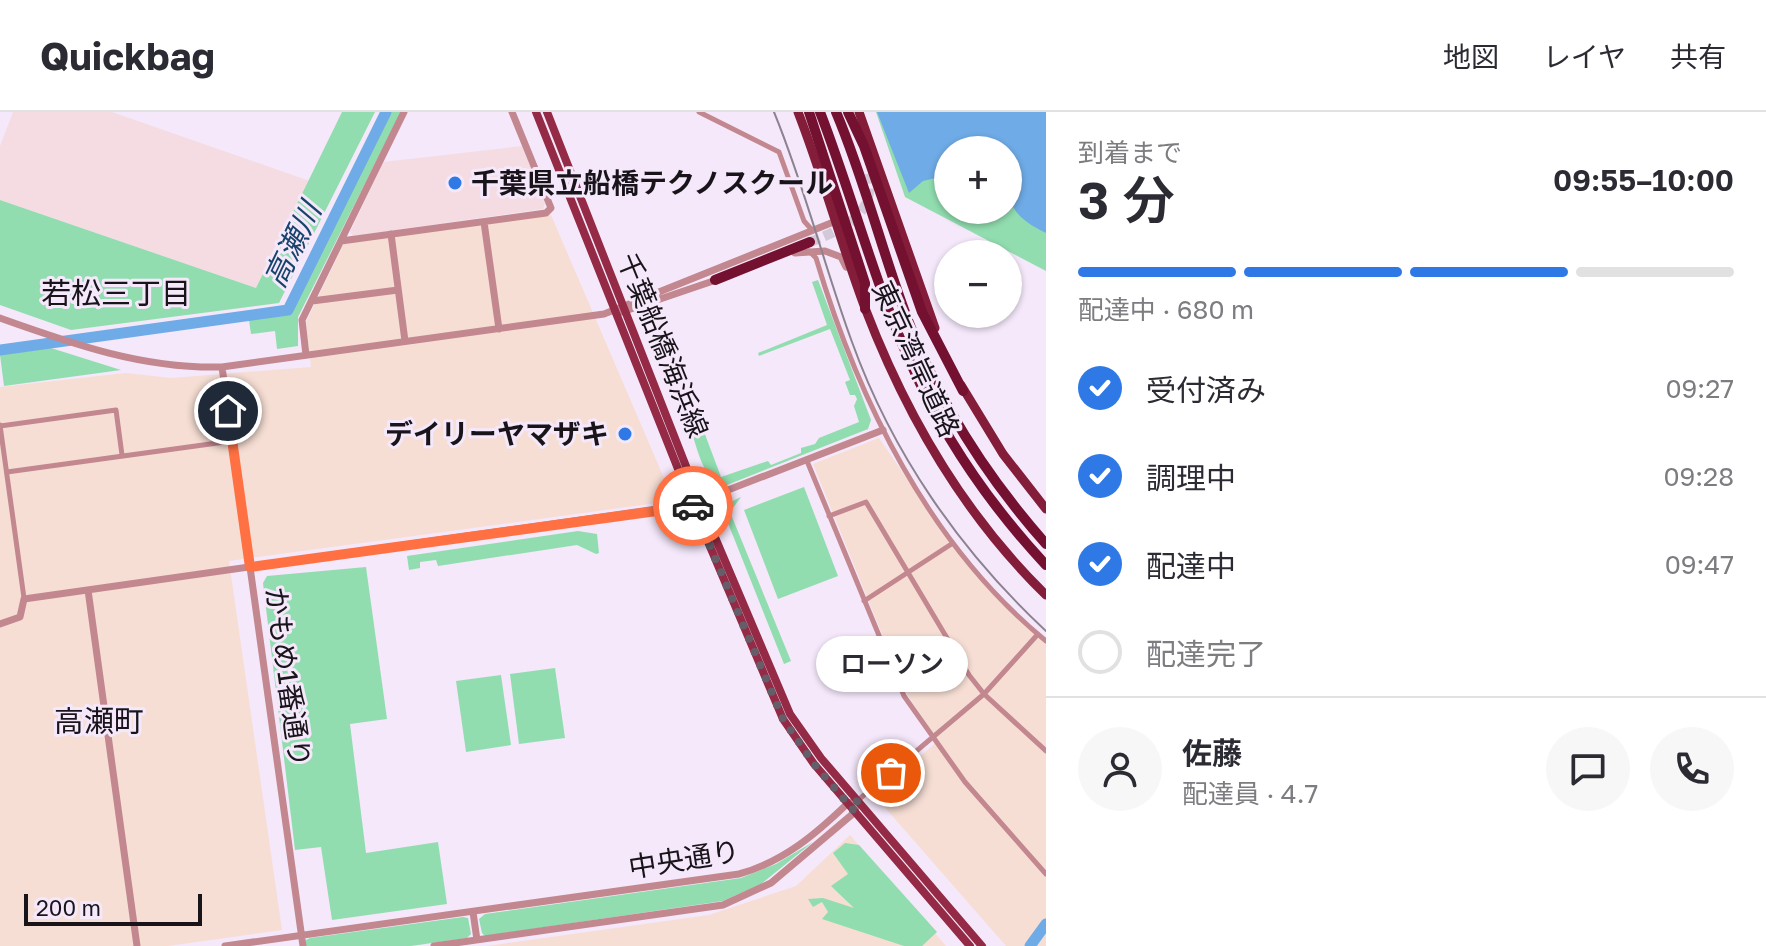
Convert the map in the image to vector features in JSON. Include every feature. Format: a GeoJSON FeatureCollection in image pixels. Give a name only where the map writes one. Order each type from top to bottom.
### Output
{"type":"FeatureCollection","features":[{"type":"Feature","properties":{"kind":"highway","name":"東京湾岸道路"},"geometry":{"type":"LineString","coordinates":[[798,112],[865,309],[906,404],[952,482],[1001,547],[1046,595]]}},
{"type":"Feature","properties":{"kind":"highway"},"geometry":{"type":"LineString","coordinates":[[809,112],[865,283],[865,309]]}},
{"type":"Feature","properties":{"kind":"highway"},"geometry":{"type":"LineString","coordinates":[[820,112],[893,320],[926,394],[971,472],[1046,565]]}},
{"type":"Feature","properties":{"kind":"highway"},"geometry":{"type":"LineString","coordinates":[[836,112],[924,359],[967,440],[1004,495],[1046,544]]}},
{"type":"Feature","properties":{"kind":"highway"},"geometry":{"type":"LineString","coordinates":[[847,112],[867,171]]}},
{"type":"Feature","properties":{"kind":"highway"},"geometry":{"type":"LineString","coordinates":[[847,112],[864,146],[922,312],[963,391]]}},
{"type":"Feature","properties":{"kind":"highway","name":"東京湾岸道路"},"geometry":{"type":"LineString","coordinates":[[859,112],[922,296],[963,391],[1003,454],[1046,509]]}},
{"type":"Feature","properties":{"kind":"highway"},"geometry":{"type":"LineString","coordinates":[[836,221],[841,215],[838,200]]}},
{"type":"Feature","properties":{"kind":"highway"},"geometry":{"type":"LineString","coordinates":[[715,280],[810,241]]}},
{"type":"Feature","properties":{"kind":"main road","name":"千葉船橋海浜線"},"geometry":{"type":"LineString","coordinates":[[536,112],[622,310]]}},
{"type":"Feature","properties":{"kind":"main road","name":"千葉船橋海浜線"},"geometry":{"type":"LineString","coordinates":[[547,112],[696,503],[783,719],[814,764],[982,946]]}},
{"type":"Feature","properties":{"kind":"main road","name":"千葉船橋海浜線"},"geometry":{"type":"LineString","coordinates":[[852,802],[855,812],[970,946]]}},
{"type":"Feature","properties":{"kind":"street"},"geometry":{"type":"LineString","coordinates":[[306,355],[302,320],[404,112]]}},
{"type":"Feature","properties":{"kind":"street"},"geometry":{"type":"LineString","coordinates":[[341,241],[546,213],[551,208],[512,112]]}},
{"type":"Feature","properties":{"kind":"street"},"geometry":{"type":"LineString","coordinates":[[699,112],[781,154],[856,372],[883,430],[953,543],[1046,641]]}},
{"type":"Feature","properties":{"kind":"street"},"geometry":{"type":"LineString","coordinates":[[622,310],[798,236],[804,228],[804,221]]}},
{"type":"Feature","properties":{"kind":"street"},"geometry":{"type":"LineString","coordinates":[[810,241],[836,221]]}},
{"type":"Feature","properties":{"kind":"street"},"geometry":{"type":"LineString","coordinates":[[484,222],[499,329]]}},
{"type":"Feature","properties":{"kind":"street"},"geometry":{"type":"LineString","coordinates":[[391,234],[405,341]]}},
{"type":"Feature","properties":{"kind":"street"},"geometry":{"type":"LineString","coordinates":[[798,236],[841,257],[858,289]]}},
{"type":"Feature","properties":{"kind":"street"},"geometry":{"type":"LineString","coordinates":[[821,272],[819,260],[825,251]]}},
{"type":"Feature","properties":{"kind":"street"},"geometry":{"type":"LineString","coordinates":[[0,318],[77,345],[147,363],[222,367],[622,310],[715,280]]}},
{"type":"Feature","properties":{"kind":"street"},"geometry":{"type":"LineString","coordinates":[[312,301],[398,290]]}},
{"type":"Feature","properties":{"kind":"street","name":"かもめ1番通り"},"geometry":{"type":"LineString","coordinates":[[222,367],[303,946]]}},
{"type":"Feature","properties":{"kind":"street"},"geometry":{"type":"LineString","coordinates":[[0,624],[20,617],[24,599],[0,426],[116,410],[122,455]]}},
{"type":"Feature","properties":{"kind":"street"},"geometry":{"type":"LineString","coordinates":[[24,599],[696,503],[883,430]]}},
{"type":"Feature","properties":{"kind":"street"},"geometry":{"type":"LineString","coordinates":[[7,472],[232,441]]}},
{"type":"Feature","properties":{"kind":"street"},"geometry":{"type":"LineString","coordinates":[[807,461],[904,696],[932,739],[1046,874]]}},
{"type":"Feature","properties":{"kind":"street"},"geometry":{"type":"LineString","coordinates":[[829,516],[866,502],[984,694],[1046,751]]}},
{"type":"Feature","properties":{"kind":"street"},"geometry":{"type":"LineString","coordinates":[[864,601],[953,543]]}},
{"type":"Feature","properties":{"kind":"street"},"geometry":{"type":"LineString","coordinates":[[88,590],[137,946]]}},
{"type":"Feature","properties":{"kind":"street"},"geometry":{"type":"LineString","coordinates":[[852,802],[984,694],[1038,634]]}},
{"type":"Feature","properties":{"kind":"street","name":"中央通り"},"geometry":{"type":"LineString","coordinates":[[225,946],[754,870],[791,851],[852,802]]}},
{"type":"Feature","properties":{"kind":"street","name":"中央通り"},"geometry":{"type":"LineString","coordinates":[[434,946],[704,909],[744,898],[771,883],[855,812]]}},
{"type":"Feature","properties":{"kind":"street"},"geometry":{"type":"LineString","coordinates":[[473,912],[477,940]]}},
{"type":"Feature","properties":{"kind":"shaded area"},"geometry":{"type":"Polygon","coordinates":[[[13,112],[112,112],[310,181],[256,288],[0,200],[0,146],[13,112]]]}},
{"type":"Feature","properties":{"kind":"shaded area","name":"千葉県立船橋テクノスクール"},"geometry":{"type":"Polygon","coordinates":[[[522,146],[545,204],[543,209],[353,236],[350,232],[383,162],[522,146]]]}},
{"type":"Feature","properties":{"kind":"shaded area"},"geometry":{"type":"Polygon","coordinates":[[[551,215],[670,492],[664,502],[229,561],[282,930],[168,946],[0,946],[0,387],[126,373],[171,378],[311,367],[306,322],[344,243],[551,215]]]}},
{"type":"Feature","properties":{"kind":"shaded area"},"geometry":{"type":"Polygon","coordinates":[[[879,438],[962,559],[1046,645],[1046,946],[1006,946],[874,795],[938,741],[905,691],[813,464],[879,438]]]}},
{"type":"Feature","properties":{"kind":"shaded area"},"geometry":{"type":"Polygon","coordinates":[[[850,835],[946,946],[487,946],[709,915],[796,886],[850,835]]]}},
{"type":"Feature","properties":{"kind":"green space"},"geometry":{"type":"Polygon","coordinates":[[[342,112],[375,112],[279,303],[71,330],[0,305],[0,200],[256,288],[342,112]]]}},
{"type":"Feature","properties":{"kind":"green space"},"geometry":{"type":"Polygon","coordinates":[[[390,112],[401,112],[298,317],[298,346],[277,349],[275,331],[251,334],[249,320],[290,314],[390,112]]]}},
{"type":"Feature","properties":{"kind":"green space"},"geometry":{"type":"Polygon","coordinates":[[[876,112],[1046,112],[1046,271],[1022,258],[1022,240],[987,240],[956,224],[1022,224],[1022,136],[934,136],[934,212],[905,197],[876,112]]]}},
{"type":"Feature","properties":{"kind":"green space"},"geometry":{"type":"Polygon","coordinates":[[[818,280],[871,420],[868,429],[722,487],[710,477],[702,462],[690,427],[692,420],[700,421],[721,477],[768,461],[771,465],[801,453],[801,448],[815,444],[819,438],[859,422],[854,406],[857,399],[855,395],[850,395],[845,382],[850,380],[830,329],[759,356],[758,353],[827,325],[812,282],[818,280]]]}},
{"type":"Feature","properties":{"kind":"green space"},"geometry":{"type":"Polygon","coordinates":[[[51,348],[121,370],[4,386],[0,355],[51,348]]]}},
{"type":"Feature","properties":{"kind":"green space"},"geometry":{"type":"Polygon","coordinates":[[[804,487],[838,576],[778,599],[744,510],[804,487]]]}},
{"type":"Feature","properties":{"kind":"green space"},"geometry":{"type":"Polygon","coordinates":[[[741,497],[730,512],[791,661],[784,664],[724,513],[728,503],[741,497]]]}},
{"type":"Feature","properties":{"kind":"green space"},"geometry":{"type":"Polygon","coordinates":[[[578,531],[597,534],[599,553],[577,545],[438,566],[436,560],[420,562],[420,568],[409,570],[407,556],[578,531]]]}},
{"type":"Feature","properties":{"kind":"green space"},"geometry":{"type":"Polygon","coordinates":[[[366,567],[387,719],[350,724],[366,853],[438,842],[447,904],[332,920],[321,847],[295,850],[263,583],[267,576],[366,567]]]}},
{"type":"Feature","properties":{"kind":"green space"},"geometry":{"type":"Polygon","coordinates":[[[555,668],[565,738],[519,744],[510,674],[555,668]]]}},
{"type":"Feature","properties":{"kind":"green space"},"geometry":{"type":"Polygon","coordinates":[[[501,675],[511,745],[466,752],[456,681],[501,675]]]}},
{"type":"Feature","properties":{"kind":"green space"},"geometry":{"type":"Polygon","coordinates":[[[813,842],[761,884],[723,901],[485,936],[482,933],[479,919],[485,914],[741,878],[776,864],[813,842]]]}},
{"type":"Feature","properties":{"kind":"green space"},"geometry":{"type":"Polygon","coordinates":[[[845,843],[859,845],[937,932],[922,946],[904,946],[822,919],[828,912],[822,902],[813,907],[808,899],[823,898],[854,908],[831,886],[848,874],[833,853],[845,843]]]}},
{"type":"Feature","properties":{"kind":"green space"},"geometry":{"type":"Polygon","coordinates":[[[468,918],[471,934],[467,938],[411,946],[306,946],[306,940],[310,938],[468,918]]]}},
{"type":"Feature","properties":{"kind":"water"},"geometry":{"type":"Polygon","coordinates":[[[877,112],[1046,112],[1046,233],[1022,218],[1022,136],[934,136],[934,178],[923,181],[909,193],[877,112]]]}},
{"type":"Feature","properties":{"kind":"waterway","name":"高瀬川"},"geometry":{"type":"LineString","coordinates":[[0,350],[288,310],[386,112]]}},
{"type":"Feature","properties":{"kind":"waterway"},"geometry":{"type":"LineString","coordinates":[[1030,946],[1046,924]]}},
{"type":"Feature","properties":{"kind":"tunnel"},"geometry":{"type":"LineString","coordinates":[[810,242],[856,217],[868,198],[867,171]]}},
{"type":"Feature","properties":{"kind":"railway"},"geometry":{"type":"LineString","coordinates":[[774,112],[852,342],[887,423],[908,461],[957,534],[1046,631]]}},
{"type":"Feature","properties":{"kind":"way so far"},"geometry":{"type":"LineString","coordinates":[[693,506],[791,733],[855,812],[857,801],[891,773]]}},
{"type":"Feature","properties":{"kind":"place","name":"千葉県立船橋テクノスクール"},"geometry":{"type":"Point","coordinates":[455,183]}},
{"type":"Feature","properties":{"kind":"place","name":"デイリーヤマザキ"},"geometry":{"type":"Point","coordinates":[625,434]}},
{"type":"Feature","properties":{"kind":"place","name":"ローソン"},"geometry":{"type":"Point","coordinates":[891,773]}},
{"type":"Feature","properties":{"kind":"district","name":"若松三丁目"},"geometry":{"type":"Point","coordinates":[116,294]}},
{"type":"Feature","properties":{"kind":"district","name":"高瀬町"},"geometry":{"type":"Point","coordinates":[99,722]}},
{"type":"Feature","properties":{"kind":"route"},"geometry":{"type":"LineString","coordinates":[[228,411],[250,567],[693,506]]}}]}
